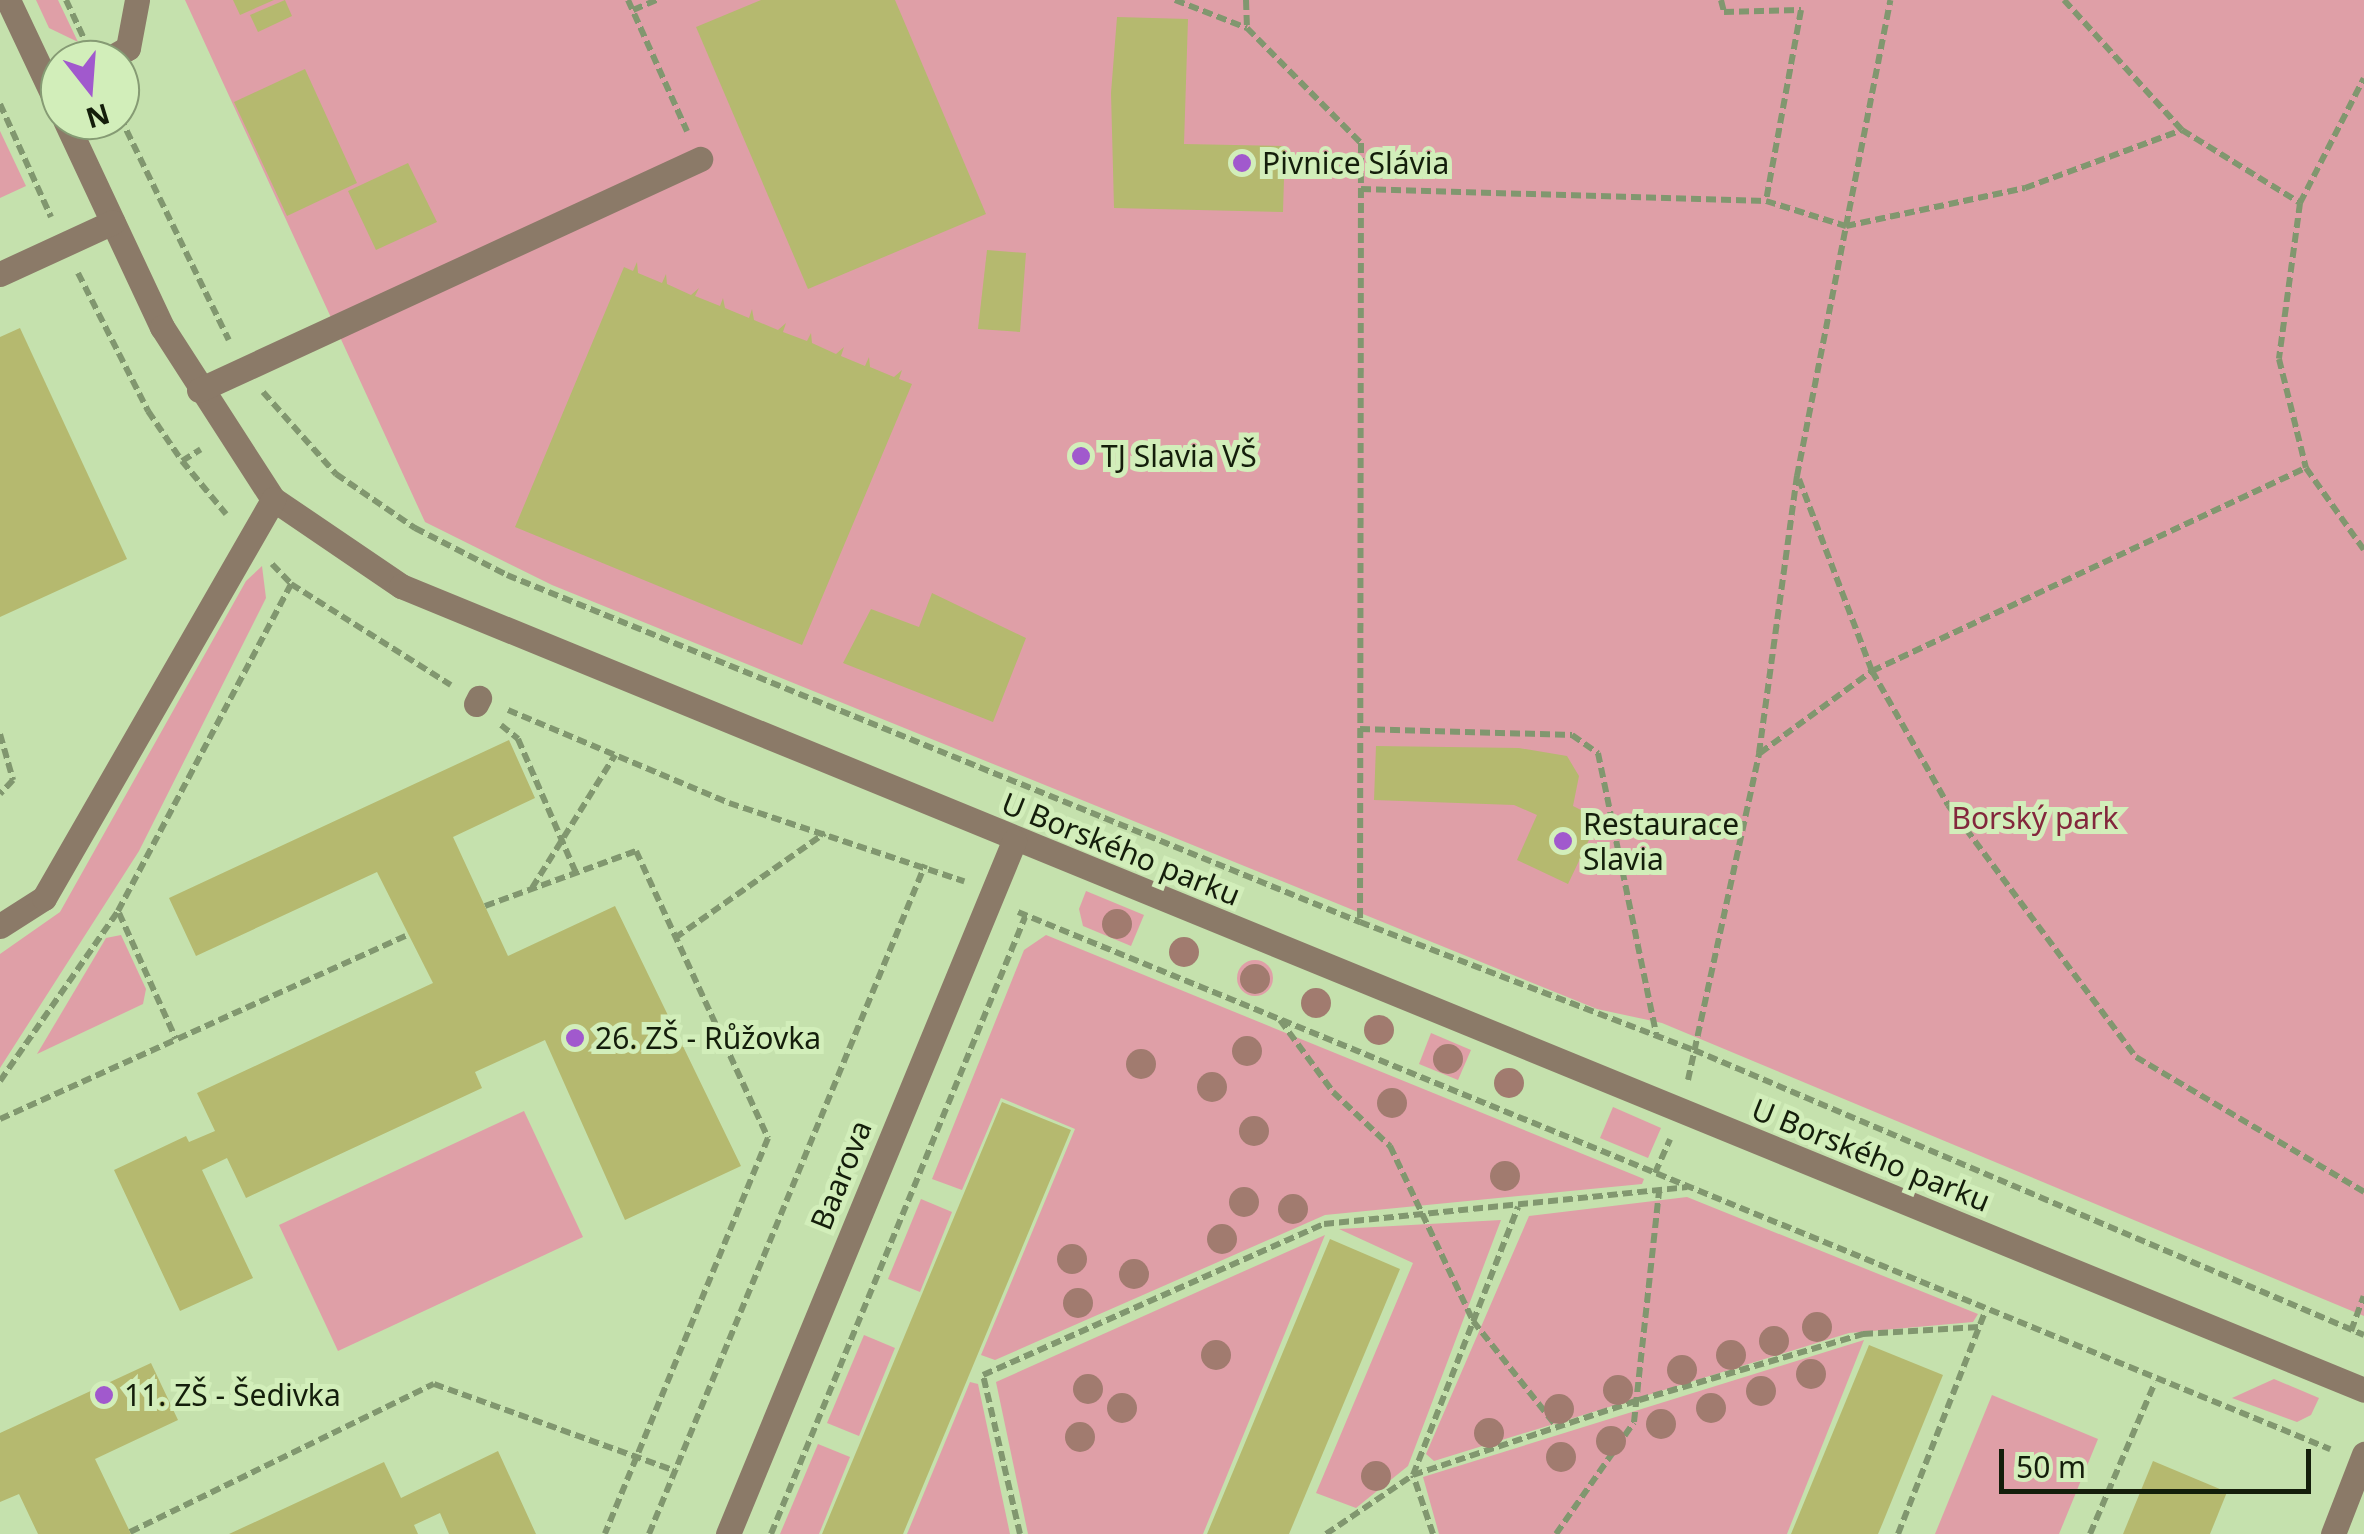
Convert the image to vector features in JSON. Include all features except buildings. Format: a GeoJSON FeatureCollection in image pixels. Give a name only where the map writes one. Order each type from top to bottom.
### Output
{"type":"FeatureCollection","features":[{"type":"Feature","properties":{"kind":"street"},"geometry":{"type":"LineString","coordinates":[[8,0],[40,62]]}},
{"type":"Feature","properties":{"kind":"street"},"geometry":{"type":"LineString","coordinates":[[130,40],[137,0]]}},
{"type":"Feature","properties":{"kind":"street","name":"U Borského parku"},"geometry":{"type":"LineString","coordinates":[[74,140],[199,390],[273,499],[401,586],[490,628],[2364,1390]]}},
{"type":"Feature","properties":{"kind":"street"},"geometry":{"type":"LineString","coordinates":[[199,390],[700,160]]}},
{"type":"Feature","properties":{"kind":"street"},"geometry":{"type":"LineString","coordinates":[[0,274],[113,222]]}},
{"type":"Feature","properties":{"kind":"street"},"geometry":{"type":"LineString","coordinates":[[0,926],[44,898],[273,499]]}},
{"type":"Feature","properties":{"kind":"street","name":"Baarova"},"geometry":{"type":"LineString","coordinates":[[728,1534],[1014,841]]}},
{"type":"Feature","properties":{"kind":"street"},"geometry":{"type":"LineString","coordinates":[[2333,1534],[2363,1458]]}},
{"type":"Feature","properties":{"kind":"path"},"geometry":{"type":"LineString","coordinates":[[66,0],[90,40]]}},
{"type":"Feature","properties":{"kind":"path"},"geometry":{"type":"LineString","coordinates":[[628,0],[700,160]]}},
{"type":"Feature","properties":{"kind":"path"},"geometry":{"type":"LineString","coordinates":[[633,10],[657,0]]}},
{"type":"Feature","properties":{"kind":"path"},"geometry":{"type":"LineString","coordinates":[[1175,0],[1247,28],[1361,143],[1360,922]]}},
{"type":"Feature","properties":{"kind":"path"},"geometry":{"type":"LineString","coordinates":[[1246,0],[1247,28]]}},
{"type":"Feature","properties":{"kind":"path"},"geometry":{"type":"LineString","coordinates":[[1721,0],[1724,12],[1801,10],[1766,201]]}},
{"type":"Feature","properties":{"kind":"path"},"geometry":{"type":"LineString","coordinates":[[1681,1113],[1759,754],[1798,476],[1890,0]]}},
{"type":"Feature","properties":{"kind":"path"},"geometry":{"type":"LineString","coordinates":[[2064,0],[2182,130],[2300,203]]}},
{"type":"Feature","properties":{"kind":"path"},"geometry":{"type":"LineString","coordinates":[[2364,78],[2300,203],[2279,359],[2306,468],[2364,550]]}},
{"type":"Feature","properties":{"kind":"path"},"geometry":{"type":"LineString","coordinates":[[1360,189],[1766,201],[1846,226],[2025,188],[2182,130]]}},
{"type":"Feature","properties":{"kind":"path"},"geometry":{"type":"LineString","coordinates":[[131,140],[213,317],[271,405],[336,474],[415,528],[507,575],[1360,922],[1694,1050],[2364,1335]]}},
{"type":"Feature","properties":{"kind":"path"},"geometry":{"type":"LineString","coordinates":[[1759,754],[1872,671],[2306,468]]}},
{"type":"Feature","properties":{"kind":"path"},"geometry":{"type":"LineString","coordinates":[[1798,476],[1872,671],[1959,820],[2136,1056],[2364,1192]]}},
{"type":"Feature","properties":{"kind":"path"},"geometry":{"type":"LineString","coordinates":[[0,1081],[118,912],[291,584],[419,669],[478,701],[729,803],[926,865],[992,893],[1025,917],[2155,1382],[2363,1458]]}},
{"type":"Feature","properties":{"kind":"path"},"geometry":{"type":"LineString","coordinates":[[478,701],[518,739],[576,874]]}},
{"type":"Feature","properties":{"kind":"path"},"geometry":{"type":"LineString","coordinates":[[1360,729],[1572,736],[1598,753],[1657,1036]]}},
{"type":"Feature","properties":{"kind":"path"},"geometry":{"type":"LineString","coordinates":[[0,734],[12,780],[0,794]]}},
{"type":"Feature","properties":{"kind":"path"},"geometry":{"type":"LineString","coordinates":[[532,889],[615,755]]}},
{"type":"Feature","properties":{"kind":"path"},"geometry":{"type":"LineString","coordinates":[[676,938],[825,833]]}},
{"type":"Feature","properties":{"kind":"path"},"geometry":{"type":"LineString","coordinates":[[485,906],[636,852],[768,1138],[605,1534]]}},
{"type":"Feature","properties":{"kind":"path"},"geometry":{"type":"LineString","coordinates":[[649,1534],[926,865]]}},
{"type":"Feature","properties":{"kind":"path"},"geometry":{"type":"LineString","coordinates":[[118,912],[176,1040]]}},
{"type":"Feature","properties":{"kind":"path"},"geometry":{"type":"LineString","coordinates":[[770,1534],[1025,917]]}},
{"type":"Feature","properties":{"kind":"path"},"geometry":{"type":"LineString","coordinates":[[0,1119],[406,936]]}},
{"type":"Feature","properties":{"kind":"path"},"geometry":{"type":"LineString","coordinates":[[1280,1020],[1333,1092],[1390,1146],[1473,1321],[1557,1427]]}},
{"type":"Feature","properties":{"kind":"path"},"geometry":{"type":"LineString","coordinates":[[1020,1534],[984,1376],[1324,1224],[1688,1187]]}},
{"type":"Feature","properties":{"kind":"path"},"geometry":{"type":"LineString","coordinates":[[1556,1534],[1626,1441],[1639,1400],[1658,1190]]}},
{"type":"Feature","properties":{"kind":"path"},"geometry":{"type":"LineString","coordinates":[[1433,1534],[1412,1475],[1518,1207]]}},
{"type":"Feature","properties":{"kind":"path"},"geometry":{"type":"LineString","coordinates":[[2351,1330],[2364,1296]]}},
{"type":"Feature","properties":{"kind":"path"},"geometry":{"type":"LineString","coordinates":[[1898,1534],[1984,1312]]}},
{"type":"Feature","properties":{"kind":"path"},"geometry":{"type":"LineString","coordinates":[[1326,1534],[1412,1475],[1639,1400],[1863,1334],[1979,1326]]}},
{"type":"Feature","properties":{"kind":"path"},"geometry":{"type":"LineString","coordinates":[[2090,1534],[2155,1382]]}},
{"type":"Feature","properties":{"kind":"path"},"geometry":{"type":"LineString","coordinates":[[130,1532],[434,1384],[676,1471]]}},
{"type":"Feature","properties":{"kind":"green space"},"geometry":{"type":"Polygon","coordinates":[[[36,0],[58,0],[77,40],[49,28],[36,0]]]}},
{"type":"Feature","properties":{"kind":"green space","name":"TJ Slavia VŠ"},"geometry":{"type":"Polygon","coordinates":[[[185,0],[2364,0],[2364,1316],[1662,1023],[1597,1009],[552,585],[425,522],[185,0]]]}},
{"type":"Feature","properties":{"kind":"green space"},"geometry":{"type":"Polygon","coordinates":[[[0,131],[26,186],[0,198],[0,131]]]}},
{"type":"Feature","properties":{"kind":"green space"},"geometry":{"type":"Polygon","coordinates":[[[262,566],[266,598],[139,851],[0,1068],[0,954],[60,912],[246,581],[262,566]]]}},
{"type":"Feature","properties":{"kind":"green space"},"geometry":{"type":"Polygon","coordinates":[[[1086,891],[1144,915],[1131,946],[1083,926],[1079,909],[1086,891]]]}},
{"type":"Feature","properties":{"kind":"green space"},"geometry":{"type":"Polygon","coordinates":[[[121,935],[146,989],[143,1004],[37,1054],[106,938],[121,935]]]}},
{"type":"Feature","properties":{"kind":"green space"},"geometry":{"type":"Polygon","coordinates":[[[1046,935],[1644,1179],[1642,1184],[1325,1215],[995,1360],[981,1355],[1075,1129],[1001,1098],[962,1190],[932,1179],[1024,950],[1046,935]]]}},
{"type":"Feature","properties":{"kind":"green space"},"geometry":{"type":"Polygon","coordinates":[[[1255,960],[1268,965],[1273,978],[1268,991],[1255,996],[1242,991],[1237,978],[1242,965],[1255,960]]]}},
{"type":"Feature","properties":{"kind":"green space"},"geometry":{"type":"Polygon","coordinates":[[[1431,1033],[1471,1050],[1458,1080],[1419,1064],[1431,1033]]]}},
{"type":"Feature","properties":{"kind":"green space"},"geometry":{"type":"Polygon","coordinates":[[[1613,1107],[1661,1128],[1648,1158],[1600,1138],[1613,1107]]]}},
{"type":"Feature","properties":{"kind":"green space"},"geometry":{"type":"Polygon","coordinates":[[[524,1111],[583,1237],[338,1351],[279,1225],[524,1111]]]}},
{"type":"Feature","properties":{"kind":"green space"},"geometry":{"type":"Polygon","coordinates":[[[1687,1197],[1978,1314],[1973,1322],[1849,1333],[1434,1461],[1426,1454],[1529,1216],[1687,1197]]]}},
{"type":"Feature","properties":{"kind":"green space"},"geometry":{"type":"Polygon","coordinates":[[[921,1199],[952,1212],[920,1292],[888,1279],[921,1199]]]}},
{"type":"Feature","properties":{"kind":"green space"},"geometry":{"type":"Polygon","coordinates":[[[1501,1220],[1408,1466],[1356,1508],[1316,1493],[1413,1263],[1339,1229],[1501,1220]]]}},
{"type":"Feature","properties":{"kind":"green space"},"geometry":{"type":"Polygon","coordinates":[[[1325,1235],[1203,1534],[1028,1534],[996,1382],[1325,1235]]]}},
{"type":"Feature","properties":{"kind":"green space"},"geometry":{"type":"Polygon","coordinates":[[[864,1335],[895,1348],[859,1436],[827,1423],[864,1335]]]}},
{"type":"Feature","properties":{"kind":"green space"},"geometry":{"type":"Polygon","coordinates":[[[1864,1340],[1787,1534],[1439,1534],[1423,1477],[1864,1340]]]}},
{"type":"Feature","properties":{"kind":"green space"},"geometry":{"type":"Polygon","coordinates":[[[2274,1379],[2319,1398],[2311,1415],[2297,1422],[2232,1398],[2274,1379]]]}},
{"type":"Feature","properties":{"kind":"green space"},"geometry":{"type":"Polygon","coordinates":[[[970,1382],[978,1384],[1010,1534],[907,1534],[970,1382]]]}},
{"type":"Feature","properties":{"kind":"green space"},"geometry":{"type":"Polygon","coordinates":[[[1992,1395],[2098,1439],[2059,1534],[1935,1534],[1992,1395]]]}},
{"type":"Feature","properties":{"kind":"green space"},"geometry":{"type":"Polygon","coordinates":[[[818,1444],[850,1457],[819,1534],[780,1534],[818,1444]]]}},
{"type":"Feature","properties":{"kind":"place","name":"Pivnice Slávia"},"geometry":{"type":"Point","coordinates":[1242,163]}},
{"type":"Feature","properties":{"kind":"place","name":"TJ Slavia VŠ"},"geometry":{"type":"Point","coordinates":[1081,456]}},
{"type":"Feature","properties":{"kind":"place","name":"Restaurace Slavia"},"geometry":{"type":"Point","coordinates":[1563,841]}},
{"type":"Feature","properties":{"kind":"place","name":"26. ZŠ - Růžovka"},"geometry":{"type":"Point","coordinates":[575,1038]}},
{"type":"Feature","properties":{"kind":"place","name":"11. ZŠ - Šedivka"},"geometry":{"type":"Point","coordinates":[104,1395]}},
{"type":"Feature","properties":{"kind":"park label","name":"Borský park"},"geometry":{"type":"Point","coordinates":[2035,818]}}]}
